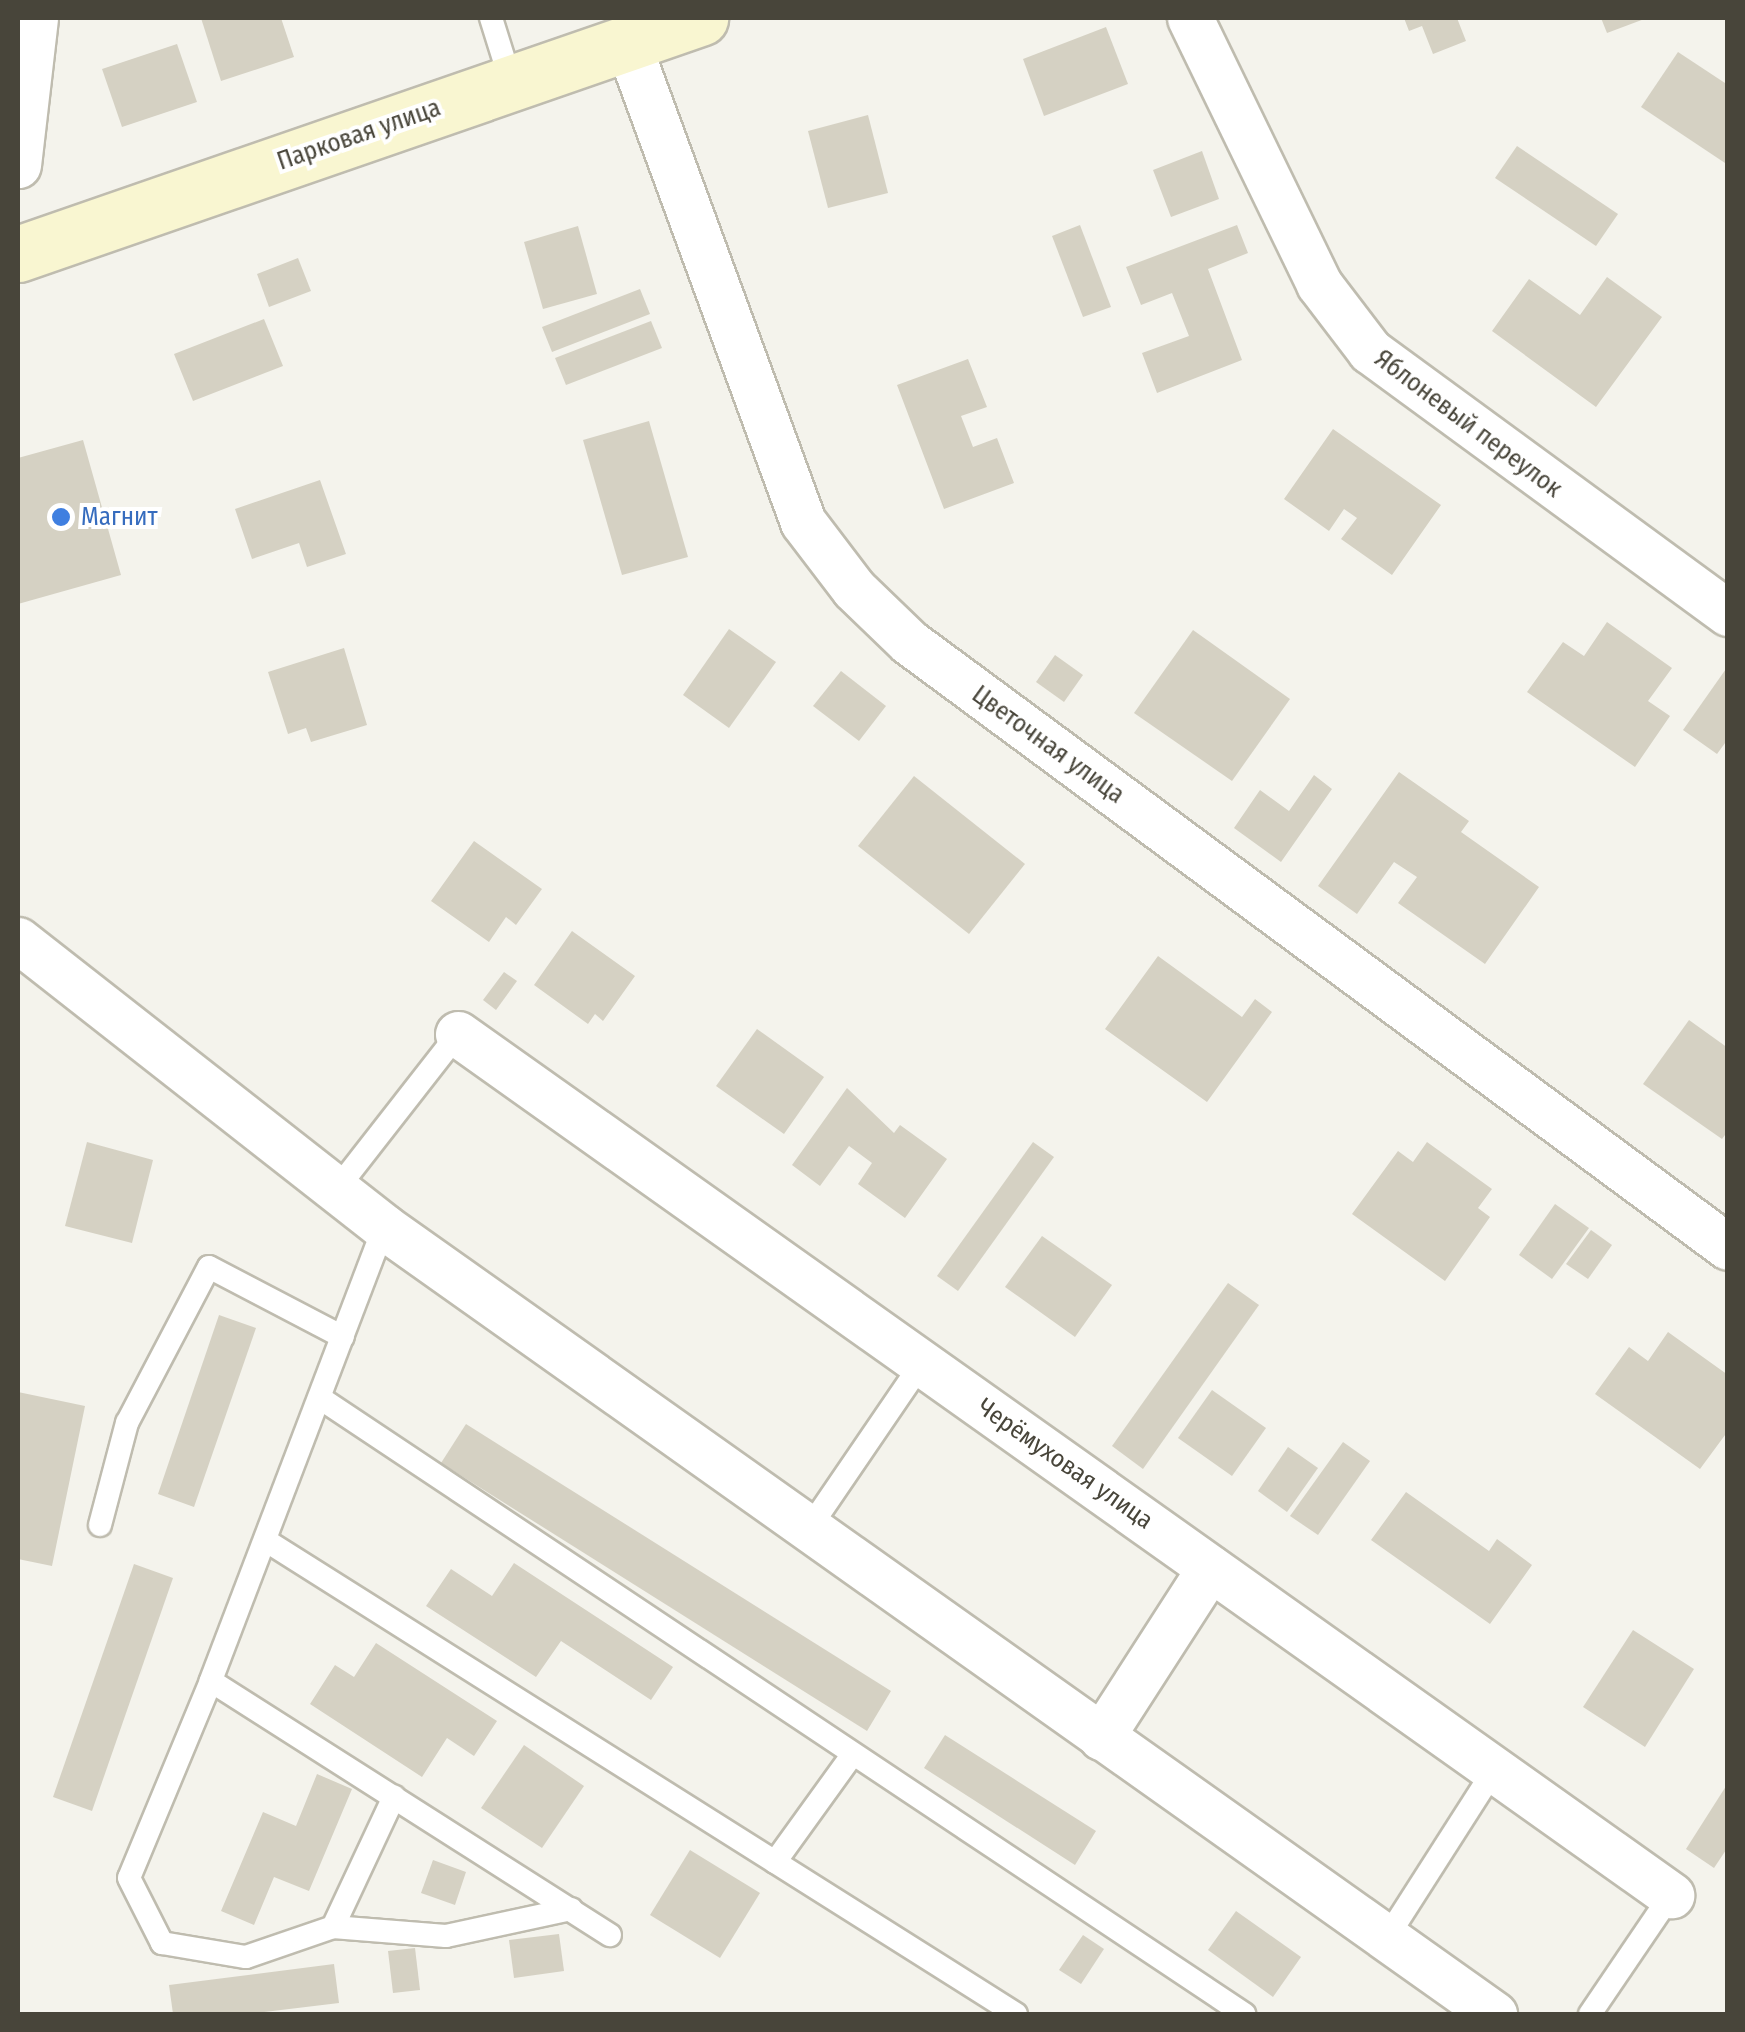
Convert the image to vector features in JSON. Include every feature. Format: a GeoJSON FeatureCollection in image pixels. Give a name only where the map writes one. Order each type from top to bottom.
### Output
{"type":"FeatureCollection","features":[{"type":"Feature","properties":{"kind":"street"},"geometry":{"type":"LineString","coordinates":[[18,165],[35,18]]}},
{"type":"Feature","properties":{"kind":"street","name":"Парковая улица"},"geometry":{"type":"LineString","coordinates":[[18,254],[700,18]]}},
{"type":"Feature","properties":{"kind":"street","name":"Яблоневый переулок"},"geometry":{"type":"LineString","coordinates":[[1190,18],[1320,284],[1370,352],[1728,613]]}},
{"type":"Feature","properties":{"kind":"street","name":"Цветочная улица"},"geometry":{"type":"LineString","coordinates":[[627,42],[803,522],[854,589],[909,642],[1728,1247]]}},
{"type":"Feature","properties":{"kind":"street"},"geometry":{"type":"LineString","coordinates":[[18,940],[384,1227],[1494,2014]]}},
{"type":"Feature","properties":{"kind":"street","name":"Черёмуховая улица"},"geometry":{"type":"LineString","coordinates":[[458,1034],[1670,1896]]}},
{"type":"Feature","properties":{"kind":"street"},"geometry":{"type":"LineString","coordinates":[[1100,1737],[1210,1568]]}},
{"type":"Feature","properties":{"kind":"lane"},"geometry":{"type":"LineString","coordinates":[[491,18],[511,82]]}},
{"type":"Feature","properties":{"kind":"lane"},"geometry":{"type":"LineString","coordinates":[[336,1190],[458,1034]]}},
{"type":"Feature","properties":{"kind":"lane"},"geometry":{"type":"LineString","coordinates":[[384,1227],[211,1681],[128,1878],[162,1943],[246,1957],[333,1927],[446,1936],[571,1910]]}},
{"type":"Feature","properties":{"kind":"lane"},"geometry":{"type":"LineString","coordinates":[[100,1525],[127,1422],[209,1267],[342,1337]]}},
{"type":"Feature","properties":{"kind":"lane"},"geometry":{"type":"LineString","coordinates":[[808,1530],[922,1363]]}},
{"type":"Feature","properties":{"kind":"lane"},"geometry":{"type":"LineString","coordinates":[[320,1398],[1244,2014]]}},
{"type":"Feature","properties":{"kind":"lane"},"geometry":{"type":"LineString","coordinates":[[265,1540],[1016,2014]]}},
{"type":"Feature","properties":{"kind":"lane"},"geometry":{"type":"LineString","coordinates":[[211,1681],[610,1935]]}},
{"type":"Feature","properties":{"kind":"lane"},"geometry":{"type":"LineString","coordinates":[[775,1862],[853,1754]]}},
{"type":"Feature","properties":{"kind":"lane"},"geometry":{"type":"LineString","coordinates":[[1386,1939],[1494,1770]]}},
{"type":"Feature","properties":{"kind":"lane"},"geometry":{"type":"LineString","coordinates":[[333,1927],[394,1797]]}},
{"type":"Feature","properties":{"kind":"lane"},"geometry":{"type":"LineString","coordinates":[[1590,2014],[1670,1896]]}},
{"type":"Feature","properties":{"kind":"building"},"geometry":{"type":"Polygon","coordinates":[[[201,18],[281,18],[294,57],[221,81],[201,18]]]}},
{"type":"Feature","properties":{"kind":"building"},"geometry":{"type":"Polygon","coordinates":[[[1404,18],[1457,18],[1466,41],[1433,54],[1422,26],[1409,31],[1404,18]]]}},
{"type":"Feature","properties":{"kind":"building"},"geometry":{"type":"Polygon","coordinates":[[[1601,18],[1647,18],[1607,33],[1601,18]]]}},
{"type":"Feature","properties":{"kind":"building"},"geometry":{"type":"Polygon","coordinates":[[[1106,27],[1128,84],[1044,116],[1023,59],[1106,27]]]}},
{"type":"Feature","properties":{"kind":"building"},"geometry":{"type":"Polygon","coordinates":[[[177,44],[197,102],[122,127],[102,69],[177,44]]]}},
{"type":"Feature","properties":{"kind":"building"},"geometry":{"type":"Polygon","coordinates":[[[1678,52],[1728,85],[1728,165],[1641,107],[1678,52]]]}},
{"type":"Feature","properties":{"kind":"building"},"geometry":{"type":"Polygon","coordinates":[[[868,115],[888,193],[828,208],[808,131],[868,115]]]}},
{"type":"Feature","properties":{"kind":"building"},"geometry":{"type":"Polygon","coordinates":[[[1517,146],[1618,214],[1596,246],[1495,178],[1517,146]]]}},
{"type":"Feature","properties":{"kind":"building"},"geometry":{"type":"Polygon","coordinates":[[[1202,151],[1219,199],[1171,217],[1153,170],[1202,151]]]}},
{"type":"Feature","properties":{"kind":"building"},"geometry":{"type":"Polygon","coordinates":[[[1080,225],[1111,307],[1083,317],[1052,236],[1080,225]]]}},
{"type":"Feature","properties":{"kind":"building"},"geometry":{"type":"Polygon","coordinates":[[[1237,225],[1248,253],[1208,269],[1242,360],[1157,393],[1142,353],[1189,336],[1172,293],[1141,305],[1126,267],[1237,225]]]}},
{"type":"Feature","properties":{"kind":"building"},"geometry":{"type":"Polygon","coordinates":[[[578,226],[597,294],[543,309],[524,242],[578,226]]]}},
{"type":"Feature","properties":{"kind":"building"},"geometry":{"type":"Polygon","coordinates":[[[298,258],[311,291],[269,307],[257,274],[298,258]]]}},
{"type":"Feature","properties":{"kind":"building"},"geometry":{"type":"Polygon","coordinates":[[[1607,277],[1662,317],[1596,407],[1492,331],[1529,279],[1580,315],[1607,277]]]}},
{"type":"Feature","properties":{"kind":"building"},"geometry":{"type":"Polygon","coordinates":[[[640,289],[650,314],[552,352],[542,327],[640,289]]]}},
{"type":"Feature","properties":{"kind":"building"},"geometry":{"type":"Polygon","coordinates":[[[264,319],[283,366],[193,401],[174,354],[264,319]]]}},
{"type":"Feature","properties":{"kind":"building"},"geometry":{"type":"Polygon","coordinates":[[[651,321],[662,348],[566,385],[555,358],[651,321]]]}},
{"type":"Feature","properties":{"kind":"building"},"geometry":{"type":"Polygon","coordinates":[[[968,359],[987,407],[961,416],[973,447],[997,438],[1014,483],[944,509],[897,385],[968,359]]]}},
{"type":"Feature","properties":{"kind":"building"},"geometry":{"type":"Polygon","coordinates":[[[649,421],[688,557],[622,575],[583,440],[649,421]]]}},
{"type":"Feature","properties":{"kind":"building"},"geometry":{"type":"Polygon","coordinates":[[[1333,429],[1441,505],[1392,575],[1341,539],[1357,518],[1344,509],[1329,531],[1284,499],[1333,429]]]}},
{"type":"Feature","properties":{"kind":"building","name":"Магнит"},"geometry":{"type":"Polygon","coordinates":[[[83,440],[121,575],[18,604],[18,458],[83,440]]]}},
{"type":"Feature","properties":{"kind":"building"},"geometry":{"type":"Polygon","coordinates":[[[320,480],[346,554],[307,567],[299,543],[252,559],[235,509],[320,480]]]}},
{"type":"Feature","properties":{"kind":"building"},"geometry":{"type":"Polygon","coordinates":[[[1607,622],[1672,668],[1648,701],[1670,716],[1635,767],[1527,692],[1563,642],[1584,656],[1607,622]]]}},
{"type":"Feature","properties":{"kind":"building"},"geometry":{"type":"Polygon","coordinates":[[[729,629],[776,662],[729,728],[683,695],[729,629]]]}},
{"type":"Feature","properties":{"kind":"building"},"geometry":{"type":"Polygon","coordinates":[[[1193,630],[1290,699],[1232,781],[1134,713],[1193,630]]]}},
{"type":"Feature","properties":{"kind":"building"},"geometry":{"type":"Polygon","coordinates":[[[344,648],[367,725],[311,742],[306,728],[288,734],[268,672],[344,648]]]}},
{"type":"Feature","properties":{"kind":"building"},"geometry":{"type":"Polygon","coordinates":[[[1055,655],[1083,675],[1064,702],[1036,682],[1055,655]]]}},
{"type":"Feature","properties":{"kind":"building"},"geometry":{"type":"Polygon","coordinates":[[[1728,666],[1728,739],[1717,754],[1683,730],[1728,666]]]}},
{"type":"Feature","properties":{"kind":"building"},"geometry":{"type":"Polygon","coordinates":[[[841,671],[886,706],[859,741],[813,706],[841,671]]]}},
{"type":"Feature","properties":{"kind":"building"},"geometry":{"type":"Polygon","coordinates":[[[1399,772],[1469,821],[1461,832],[1539,887],[1485,964],[1398,903],[1417,877],[1394,862],[1357,914],[1318,886],[1399,772]]]}},
{"type":"Feature","properties":{"kind":"building"},"geometry":{"type":"Polygon","coordinates":[[[1314,775],[1332,789],[1281,862],[1234,828],[1260,790],[1289,811],[1314,775]]]}},
{"type":"Feature","properties":{"kind":"building"},"geometry":{"type":"Polygon","coordinates":[[[914,776],[1025,864],[969,934],[858,846],[914,776]]]}},
{"type":"Feature","properties":{"kind":"building"},"geometry":{"type":"Polygon","coordinates":[[[474,841],[542,889],[516,925],[506,917],[489,942],[431,901],[474,841]]]}},
{"type":"Feature","properties":{"kind":"building"},"geometry":{"type":"Polygon","coordinates":[[[572,931],[635,976],[603,1021],[595,1014],[588,1024],[534,985],[572,931]]]}},
{"type":"Feature","properties":{"kind":"building"},"geometry":{"type":"Polygon","coordinates":[[[1158,956],[1242,1017],[1255,999],[1272,1012],[1207,1102],[1105,1029],[1158,956]]]}},
{"type":"Feature","properties":{"kind":"building"},"geometry":{"type":"Polygon","coordinates":[[[504,972],[517,981],[496,1010],[483,1000],[504,972]]]}},
{"type":"Feature","properties":{"kind":"building"},"geometry":{"type":"Polygon","coordinates":[[[1689,1020],[1728,1048],[1728,1131],[1722,1139],[1643,1084],[1689,1020]]]}},
{"type":"Feature","properties":{"kind":"building"},"geometry":{"type":"Polygon","coordinates":[[[757,1029],[824,1077],[784,1134],[716,1086],[757,1029]]]}},
{"type":"Feature","properties":{"kind":"building"},"geometry":{"type":"Polygon","coordinates":[[[847,1088],[894,1133],[900,1125],[947,1159],[905,1218],[858,1184],[872,1163],[849,1146],[820,1186],[792,1165],[847,1088]]]}},
{"type":"Feature","properties":{"kind":"building"},"geometry":{"type":"Polygon","coordinates":[[[87,1142],[153,1160],[132,1243],[65,1226],[87,1142]]]}},
{"type":"Feature","properties":{"kind":"building"},"geometry":{"type":"Polygon","coordinates":[[[1033,1142],[1054,1157],[958,1291],[937,1276],[1033,1142]]]}},
{"type":"Feature","properties":{"kind":"building"},"geometry":{"type":"Polygon","coordinates":[[[1427,1142],[1492,1189],[1478,1208],[1490,1217],[1445,1281],[1352,1214],[1398,1151],[1413,1162],[1427,1142]]]}},
{"type":"Feature","properties":{"kind":"building"},"geometry":{"type":"Polygon","coordinates":[[[1555,1204],[1589,1228],[1552,1279],[1519,1255],[1555,1204]]]}},
{"type":"Feature","properties":{"kind":"building"},"geometry":{"type":"Polygon","coordinates":[[[1591,1230],[1612,1245],[1588,1279],[1566,1264],[1591,1230]]]}},
{"type":"Feature","properties":{"kind":"building"},"geometry":{"type":"Polygon","coordinates":[[[1042,1236],[1112,1285],[1075,1337],[1005,1287],[1042,1236]]]}},
{"type":"Feature","properties":{"kind":"building"},"geometry":{"type":"Polygon","coordinates":[[[1228,1283],[1259,1305],[1143,1469],[1112,1446],[1228,1283]]]}},
{"type":"Feature","properties":{"kind":"building"},"geometry":{"type":"Polygon","coordinates":[[[219,1315],[256,1328],[194,1507],[158,1494],[219,1315]]]}},
{"type":"Feature","properties":{"kind":"building"},"geometry":{"type":"Polygon","coordinates":[[[1668,1332],[1728,1375],[1728,1431],[1700,1469],[1595,1394],[1629,1347],[1648,1361],[1668,1332]]]}},
{"type":"Feature","properties":{"kind":"building"},"geometry":{"type":"Polygon","coordinates":[[[1212,1390],[1266,1428],[1232,1476],[1178,1438],[1212,1390]]]}},
{"type":"Feature","properties":{"kind":"building"},"geometry":{"type":"Polygon","coordinates":[[[18,1392],[85,1406],[52,1566],[18,1559],[18,1392]]]}},
{"type":"Feature","properties":{"kind":"building"},"geometry":{"type":"Polygon","coordinates":[[[466,1424],[891,1691],[867,1731],[441,1463],[466,1424]]]}},
{"type":"Feature","properties":{"kind":"building"},"geometry":{"type":"Polygon","coordinates":[[[1343,1442],[1370,1461],[1318,1535],[1290,1516],[1343,1442]]]}},
{"type":"Feature","properties":{"kind":"building"},"geometry":{"type":"Polygon","coordinates":[[[1288,1447],[1318,1468],[1287,1512],[1258,1491],[1288,1447]]]}},
{"type":"Feature","properties":{"kind":"building"},"geometry":{"type":"Polygon","coordinates":[[[1406,1492],[1489,1551],[1497,1539],[1532,1565],[1490,1624],[1371,1540],[1406,1492]]]}},
{"type":"Feature","properties":{"kind":"building"},"geometry":{"type":"Polygon","coordinates":[[[514,1563],[673,1667],[651,1700],[561,1641],[536,1677],[426,1606],[451,1569],[492,1596],[514,1563]]]}},
{"type":"Feature","properties":{"kind":"building"},"geometry":{"type":"Polygon","coordinates":[[[134,1564],[173,1578],[92,1811],[53,1797],[134,1564]]]}},
{"type":"Feature","properties":{"kind":"building"},"geometry":{"type":"Polygon","coordinates":[[[1633,1630],[1694,1669],[1645,1747],[1583,1707],[1633,1630]]]}},
{"type":"Feature","properties":{"kind":"building"},"geometry":{"type":"Polygon","coordinates":[[[376,1643],[497,1721],[474,1756],[447,1738],[422,1777],[310,1704],[335,1665],[354,1677],[376,1643]]]}},
{"type":"Feature","properties":{"kind":"building"},"geometry":{"type":"Polygon","coordinates":[[[945,1735],[1096,1831],[1075,1865],[924,1768],[945,1735]]]}},
{"type":"Feature","properties":{"kind":"building"},"geometry":{"type":"Polygon","coordinates":[[[524,1745],[584,1786],[542,1848],[481,1808],[524,1745]]]}},
{"type":"Feature","properties":{"kind":"building"},"geometry":{"type":"Polygon","coordinates":[[[317,1774],[352,1789],[309,1891],[274,1877],[254,1925],[221,1911],[263,1812],[296,1826],[317,1774]]]}},
{"type":"Feature","properties":{"kind":"building"},"geometry":{"type":"Polygon","coordinates":[[[1728,1783],[1728,1847],[1714,1868],[1686,1849],[1728,1783]]]}},
{"type":"Feature","properties":{"kind":"building"},"geometry":{"type":"Polygon","coordinates":[[[690,1850],[760,1893],[720,1958],[650,1915],[690,1850]]]}},
{"type":"Feature","properties":{"kind":"building"},"geometry":{"type":"Polygon","coordinates":[[[433,1860],[466,1872],[455,1905],[421,1893],[433,1860]]]}},
{"type":"Feature","properties":{"kind":"building"},"geometry":{"type":"Polygon","coordinates":[[[1236,1911],[1301,1957],[1273,1997],[1208,1950],[1236,1911]]]}},
{"type":"Feature","properties":{"kind":"building"},"geometry":{"type":"Polygon","coordinates":[[[559,1934],[564,1971],[514,1978],[509,1940],[559,1934]]]}},
{"type":"Feature","properties":{"kind":"building"},"geometry":{"type":"Polygon","coordinates":[[[1083,1935],[1104,1949],[1081,1984],[1059,1970],[1083,1935]]]}},
{"type":"Feature","properties":{"kind":"building"},"geometry":{"type":"Polygon","coordinates":[[[415,1948],[420,1990],[393,1993],[388,1951],[415,1948]]]}},
{"type":"Feature","properties":{"kind":"building"},"geometry":{"type":"Polygon","coordinates":[[[334,1964],[339,2003],[247,2014],[173,2014],[169,1985],[334,1964]]]}},
{"type":"Feature","properties":{"kind":"place","name":"Магнит"},"geometry":{"type":"Point","coordinates":[61,517]}}]}
